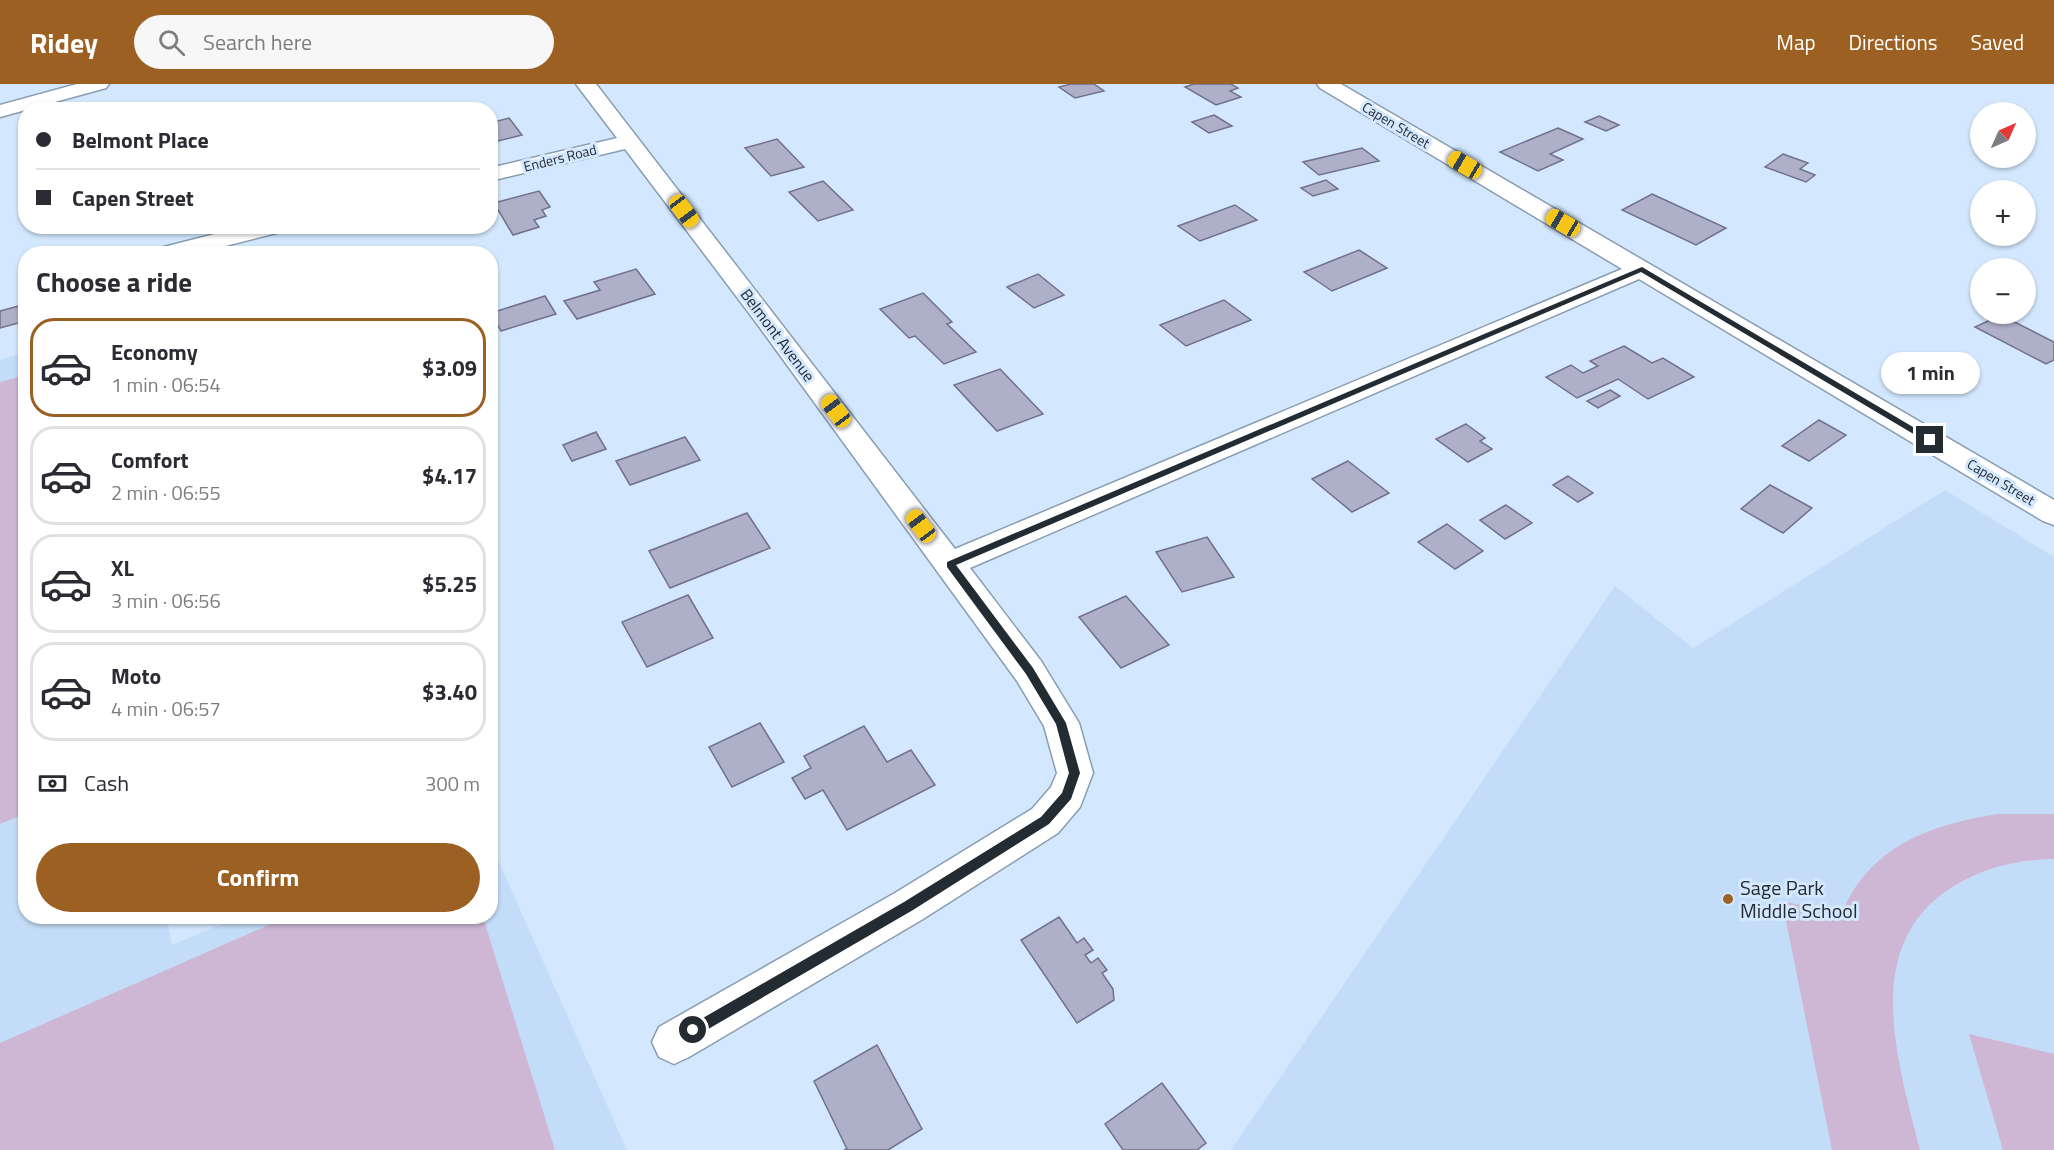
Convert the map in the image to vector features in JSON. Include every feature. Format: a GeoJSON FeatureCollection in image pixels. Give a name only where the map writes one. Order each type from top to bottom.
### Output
{"type":"FeatureCollection","features":[{"type":"Feature","properties":{"kind":"main road"},"geometry":{"type":"LineString","coordinates":[[33,102],[99,84]]}},
{"type":"Feature","properties":{"kind":"main road","name":"Belmont Avenue"},"geometry":{"type":"LineString","coordinates":[[586,84],[1029,671],[1061,723],[1075,773],[1067,796],[1045,821],[909,906],[674,1042]]}},
{"type":"Feature","properties":{"kind":"main road","name":"Capen Street"},"geometry":{"type":"LineString","coordinates":[[1327,84],[2054,514]]}},
{"type":"Feature","properties":{"kind":"main road"},"geometry":{"type":"LineString","coordinates":[[0,111],[18,106]]}},
{"type":"Feature","properties":{"kind":"main road","name":"Enders Road"},"geometry":{"type":"LineString","coordinates":[[498,173],[630,141]]}},
{"type":"Feature","properties":{"kind":"main road"},"geometry":{"type":"LineString","coordinates":[[196,246],[244,234]]}},
{"type":"Feature","properties":{"kind":"main road"},"geometry":{"type":"LineString","coordinates":[[950,564],[1642,269]]}},
{"type":"Feature","properties":{"kind":"shaded area"},"geometry":{"type":"Polygon","coordinates":[[[18,354],[18,924],[168,924],[172,945],[222,924],[498,924],[498,860],[627,1150],[0,1150],[0,360],[18,354]]]}},
{"type":"Feature","properties":{"kind":"shaded area"},"geometry":{"type":"Polygon","coordinates":[[[18,377],[18,817],[0,824],[0,382],[18,377]]]}},
{"type":"Feature","properties":{"kind":"shaded area","name":"Sage Park Middle School"},"geometry":{"type":"Polygon","coordinates":[[[1945,490],[2054,557],[2054,1150],[1231,1150],[1615,586],[1693,648],[1945,490]]]}},
{"type":"Feature","properties":{"kind":"shaded area"},"geometry":{"type":"Polygon","coordinates":[[[1997,814],[2054,814],[2054,859],[2002,866],[1965,880],[1924,910],[1905,940],[1896,972],[1893,1008],[1896,1044],[1903,1081],[1920,1150],[1832,1150],[1782,901],[1841,914],[1855,888],[1870,869],[1902,844],[1919,835],[1957,822],[1997,814]]]}},
{"type":"Feature","properties":{"kind":"shaded area"},"geometry":{"type":"Polygon","coordinates":[[[271,924],[485,924],[555,1150],[0,1150],[0,1043],[271,924]]]}},
{"type":"Feature","properties":{"kind":"shaded area"},"geometry":{"type":"Polygon","coordinates":[[[1969,1034],[2054,1054],[2054,1150],[2003,1150],[1969,1034]]]}},
{"type":"Feature","properties":{"kind":"building"},"geometry":{"type":"Polygon","coordinates":[[[1071,84],[1094,84],[1104,91],[1075,98],[1059,87],[1071,84]]]}},
{"type":"Feature","properties":{"kind":"building"},"geometry":{"type":"Polygon","coordinates":[[[1194,84],[1231,84],[1238,88],[1230,91],[1241,97],[1216,105],[1185,87],[1194,84]]]}},
{"type":"Feature","properties":{"kind":"building"},"geometry":{"type":"Polygon","coordinates":[[[1214,115],[1232,126],[1209,133],[1192,122],[1214,115]]]}},
{"type":"Feature","properties":{"kind":"building"},"geometry":{"type":"Polygon","coordinates":[[[1599,116],[1619,125],[1606,131],[1585,122],[1599,116]]]}},
{"type":"Feature","properties":{"kind":"building"},"geometry":{"type":"Polygon","coordinates":[[[509,118],[522,135],[498,141],[498,121],[509,118]]]}},
{"type":"Feature","properties":{"kind":"building"},"geometry":{"type":"Polygon","coordinates":[[[1558,128],[1583,139],[1550,154],[1563,160],[1538,171],[1500,152],[1558,128]]]}},
{"type":"Feature","properties":{"kind":"building"},"geometry":{"type":"Polygon","coordinates":[[[777,139],[804,167],[771,176],[745,148],[777,139]]]}},
{"type":"Feature","properties":{"kind":"building"},"geometry":{"type":"Polygon","coordinates":[[[1362,148],[1379,161],[1319,175],[1303,162],[1362,148]]]}},
{"type":"Feature","properties":{"kind":"building"},"geometry":{"type":"Polygon","coordinates":[[[1783,154],[1808,163],[1800,169],[1815,175],[1806,182],[1765,167],[1783,154]]]}},
{"type":"Feature","properties":{"kind":"building"},"geometry":{"type":"Polygon","coordinates":[[[1326,180],[1338,189],[1313,196],[1301,188],[1326,180]]]}},
{"type":"Feature","properties":{"kind":"building"},"geometry":{"type":"Polygon","coordinates":[[[823,181],[853,210],[818,221],[789,192],[823,181]]]}},
{"type":"Feature","properties":{"kind":"building"},"geometry":{"type":"Polygon","coordinates":[[[539,191],[550,207],[542,210],[546,216],[534,220],[539,227],[513,235],[498,210],[498,202],[539,191]]]}},
{"type":"Feature","properties":{"kind":"building"},"geometry":{"type":"Polygon","coordinates":[[[1652,194],[1726,228],[1696,245],[1622,210],[1652,194]]]}},
{"type":"Feature","properties":{"kind":"building"},"geometry":{"type":"Polygon","coordinates":[[[1235,205],[1257,220],[1200,241],[1178,226],[1235,205]]]}},
{"type":"Feature","properties":{"kind":"building"},"geometry":{"type":"Polygon","coordinates":[[[1359,250],[1387,268],[1332,291],[1304,272],[1359,250]]]}},
{"type":"Feature","properties":{"kind":"building"},"geometry":{"type":"Polygon","coordinates":[[[636,269],[655,294],[577,319],[564,301],[600,290],[594,282],[636,269]]]}},
{"type":"Feature","properties":{"kind":"building"},"geometry":{"type":"Polygon","coordinates":[[[1038,274],[1064,295],[1034,308],[1007,287],[1038,274]]]}},
{"type":"Feature","properties":{"kind":"building"},"geometry":{"type":"Polygon","coordinates":[[[923,293],[952,322],[947,324],[976,352],[944,364],[915,336],[909,338],[880,309],[923,293]]]}},
{"type":"Feature","properties":{"kind":"building"},"geometry":{"type":"Polygon","coordinates":[[[545,296],[556,314],[501,331],[498,326],[498,311],[545,296]]]}},
{"type":"Feature","properties":{"kind":"building"},"geometry":{"type":"Polygon","coordinates":[[[1224,300],[1251,320],[1186,346],[1160,325],[1224,300]]]}},
{"type":"Feature","properties":{"kind":"building"},"geometry":{"type":"Polygon","coordinates":[[[18,306],[18,323],[0,328],[0,311],[18,306]]]}},
{"type":"Feature","properties":{"kind":"building"},"geometry":{"type":"Polygon","coordinates":[[[1982,324],[2019,324],[2054,342],[2054,360],[2046,364],[1975,327],[1982,324]]]}},
{"type":"Feature","properties":{"kind":"building"},"geometry":{"type":"Polygon","coordinates":[[[1624,346],[1652,363],[1663,358],[1694,377],[1648,399],[1618,379],[1577,398],[1546,377],[1571,365],[1583,373],[1598,366],[1590,361],[1624,346]]]}},
{"type":"Feature","properties":{"kind":"building"},"geometry":{"type":"Polygon","coordinates":[[[1000,369],[1043,414],[997,431],[954,385],[1000,369]]]}},
{"type":"Feature","properties":{"kind":"building"},"geometry":{"type":"Polygon","coordinates":[[[1610,390],[1620,396],[1598,408],[1587,401],[1610,390]]]}},
{"type":"Feature","properties":{"kind":"building"},"geometry":{"type":"Polygon","coordinates":[[[1819,420],[1846,435],[1809,461],[1782,446],[1819,420]]]}},
{"type":"Feature","properties":{"kind":"building"},"geometry":{"type":"Polygon","coordinates":[[[1466,424],[1485,438],[1480,441],[1492,449],[1468,462],[1436,439],[1466,424]]]}},
{"type":"Feature","properties":{"kind":"building"},"geometry":{"type":"Polygon","coordinates":[[[596,432],[606,449],[572,461],[563,445],[596,432]]]}},
{"type":"Feature","properties":{"kind":"building"},"geometry":{"type":"Polygon","coordinates":[[[685,437],[700,460],[630,485],[616,461],[685,437]]]}},
{"type":"Feature","properties":{"kind":"building"},"geometry":{"type":"Polygon","coordinates":[[[1348,461],[1389,493],[1352,512],[1312,479],[1348,461]]]}},
{"type":"Feature","properties":{"kind":"building"},"geometry":{"type":"Polygon","coordinates":[[[1568,476],[1593,493],[1578,502],[1553,485],[1568,476]]]}},
{"type":"Feature","properties":{"kind":"building"},"geometry":{"type":"Polygon","coordinates":[[[1770,485],[1812,508],[1783,533],[1741,509],[1770,485]]]}},
{"type":"Feature","properties":{"kind":"building"},"geometry":{"type":"Polygon","coordinates":[[[1506,505],[1532,523],[1505,539],[1480,520],[1506,505]]]}},
{"type":"Feature","properties":{"kind":"building"},"geometry":{"type":"Polygon","coordinates":[[[747,513],[770,548],[670,588],[649,551],[747,513]]]}},
{"type":"Feature","properties":{"kind":"building"},"geometry":{"type":"Polygon","coordinates":[[[1447,524],[1483,551],[1455,569],[1418,542],[1447,524]]]}},
{"type":"Feature","properties":{"kind":"building"},"geometry":{"type":"Polygon","coordinates":[[[1207,537],[1234,577],[1182,592],[1156,552],[1207,537]]]}},
{"type":"Feature","properties":{"kind":"building"},"geometry":{"type":"Polygon","coordinates":[[[688,595],[713,638],[647,667],[622,622],[688,595]]]}},
{"type":"Feature","properties":{"kind":"building"},"geometry":{"type":"Polygon","coordinates":[[[1126,596],[1169,645],[1121,668],[1079,617],[1126,596]]]}},
{"type":"Feature","properties":{"kind":"building"},"geometry":{"type":"Polygon","coordinates":[[[760,723],[784,762],[732,787],[709,747],[760,723]]]}},
{"type":"Feature","properties":{"kind":"building"},"geometry":{"type":"Polygon","coordinates":[[[864,726],[887,762],[911,750],[935,785],[847,830],[823,790],[805,799],[792,778],[811,768],[804,756],[864,726]]]}},
{"type":"Feature","properties":{"kind":"building"},"geometry":{"type":"Polygon","coordinates":[[[1059,917],[1077,943],[1084,938],[1093,950],[1085,955],[1091,963],[1098,958],[1107,970],[1102,973],[1113,989],[1114,1000],[1077,1023],[1021,940],[1059,917]]]}},
{"type":"Feature","properties":{"kind":"building"},"geometry":{"type":"Polygon","coordinates":[[[877,1045],[922,1129],[888,1150],[844,1150],[847,1149],[814,1081],[877,1045]]]}},
{"type":"Feature","properties":{"kind":"building"},"geometry":{"type":"Polygon","coordinates":[[[1162,1083],[1206,1143],[1197,1150],[1123,1150],[1105,1124],[1162,1083]]]}},
{"type":"Feature","properties":{"kind":"place","name":"Sage Park Middle School"},"geometry":{"type":"Point","coordinates":[1728,899]}},
{"type":"Feature","properties":{"kind":"route"},"geometry":{"type":"LineString","coordinates":[[693,1030],[909,906],[1045,821],[1067,796],[1075,773],[1061,723],[1029,671],[950,564],[1642,269],[1930,440]]}}]}
